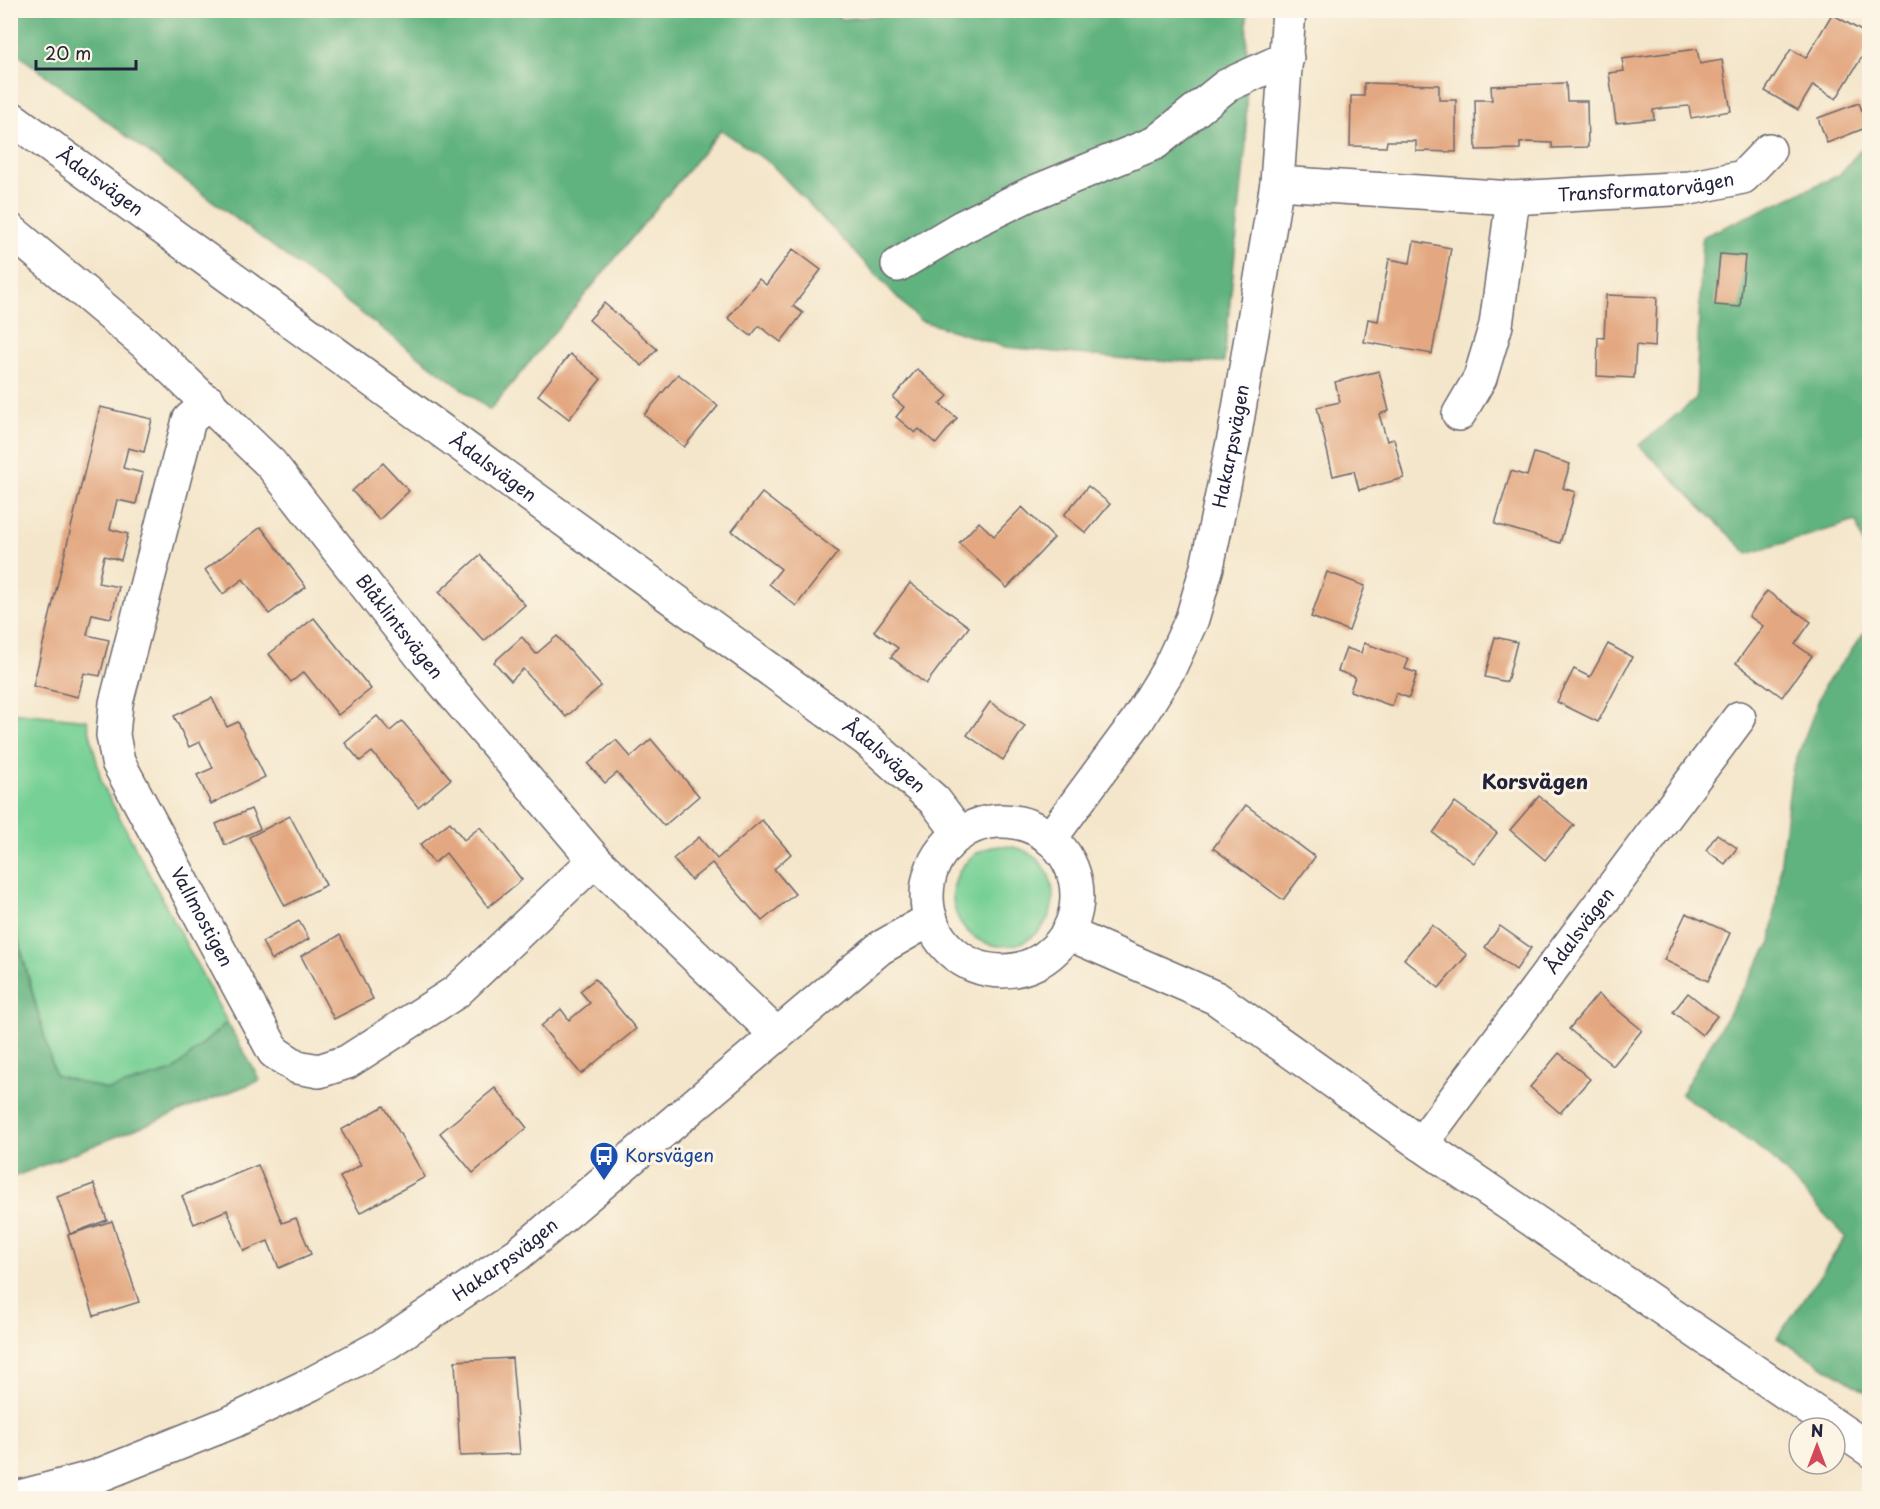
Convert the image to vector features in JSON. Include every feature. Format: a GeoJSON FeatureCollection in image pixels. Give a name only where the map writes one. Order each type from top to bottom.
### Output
{"type":"FeatureCollection","features":[{"type":"Feature","properties":{"kind":"street","name":"Hakarpsvägen"},"geometry":{"type":"LineString","coordinates":[[1050,838],[1137,721],[1169,669],[1192,619],[1207,567],[1235,433],[1277,183],[1289,10]]}},
{"type":"Feature","properties":{"kind":"street"},"geometry":{"type":"LineString","coordinates":[[898,266],[962,227],[1030,194],[1155,143],[1226,86],[1287,57]]}},
{"type":"Feature","properties":{"kind":"street","name":"Ådalsvägen"},"geometry":{"type":"LineString","coordinates":[[10,117],[867,740],[935,801],[960,834]]}},
{"type":"Feature","properties":{"kind":"street","name":"Transformatorvägen"},"geometry":{"type":"LineString","coordinates":[[1277,183],[1513,198],[1690,188],[1743,177],[1769,150]]}},
{"type":"Feature","properties":{"kind":"street"},"geometry":{"type":"LineString","coordinates":[[1459,414],[1480,378],[1496,325],[1513,198]]}},
{"type":"Feature","properties":{"kind":"street","name":"Blåklintsvägen"},"geometry":{"type":"LineString","coordinates":[[10,230],[119,321],[209,402],[271,464],[423,658],[595,861],[777,1035]]}},
{"type":"Feature","properties":{"kind":"street","name":"Vallmostigen"},"geometry":{"type":"LineString","coordinates":[[209,402],[189,420],[116,703],[113,735],[118,762],[274,1052],[297,1067],[319,1071],[347,1062],[456,992],[595,861]]}},
{"type":"Feature","properties":{"kind":"street","name":"Ådalsvägen"},"geometry":{"type":"LineString","coordinates":[[1421,1144],[1739,718]]}},
{"type":"Feature","properties":{"kind":"street"},"geometry":{"type":"LineString","coordinates":[[1006,821],[1029,826],[1050,838],[1064,854],[1076,882],[1075,914],[1067,933],[1054,950],[1036,962],[1016,969],[994,970],[974,965],[956,954],[941,938],[931,919],[927,895],[931,872],[942,850],[960,834],[982,824],[1006,821]]}},
{"type":"Feature","properties":{"kind":"street","name":"Hakarpsvägen"},"geometry":{"type":"LineString","coordinates":[[16,1498],[95,1477],[234,1421],[311,1384],[387,1343],[518,1254],[880,948],[931,919]]}},
{"type":"Feature","properties":{"kind":"street"},"geometry":{"type":"LineString","coordinates":[[1067,933],[1216,998],[1421,1144],[1858,1442]]}},
{"type":"Feature","properties":{"kind":"green space"},"geometry":{"type":"Polygon","coordinates":[[[832,10],[841,19],[896,14],[906,10],[1247,11],[1246,144],[1224,362],[1147,361],[1005,347],[919,320],[771,164],[721,130],[490,410],[11,49],[10,11],[832,10]]]}},
{"type":"Feature","properties":{"kind":"green space"},"geometry":{"type":"Polygon","coordinates":[[[1869,140],[1869,565],[1856,521],[1748,554],[1639,445],[1696,399],[1702,237],[1839,175],[1869,140]]]}},
{"type":"Feature","properties":{"kind":"green space"},"geometry":{"type":"Polygon","coordinates":[[[1869,627],[1869,1394],[1777,1338],[1846,1237],[1769,1155],[1681,1094],[1771,942],[1792,771],[1824,686],[1869,627]]]}},
{"type":"Feature","properties":{"kind":"green space"},"geometry":{"type":"Polygon","coordinates":[[[10,712],[87,720],[102,784],[227,1022],[173,1071],[108,1090],[55,1075],[11,912],[10,712]]]}},
{"type":"Feature","properties":{"kind":"green space"},"geometry":{"type":"Polygon","coordinates":[[[1003,846],[1031,854],[1045,868],[1053,896],[1045,924],[1031,938],[1003,946],[975,938],[961,924],[953,896],[961,868],[975,854],[1003,846]]]}},
{"type":"Feature","properties":{"kind":"green space"},"geometry":{"type":"Polygon","coordinates":[[[10,912],[55,1075],[108,1090],[173,1071],[227,1022],[260,1080],[11,1178],[10,912]]]}},
{"type":"Feature","properties":{"kind":"building"},"geometry":{"type":"Polygon","coordinates":[[[1832,14],[1870,36],[1870,44],[1836,99],[1813,85],[1798,110],[1765,91],[1791,49],[1806,58],[1832,14]]]}},
{"type":"Feature","properties":{"kind":"building"},"geometry":{"type":"Polygon","coordinates":[[[1697,49],[1700,64],[1722,60],[1731,111],[1691,118],[1689,106],[1665,108],[1653,110],[1654,119],[1616,123],[1609,73],[1624,71],[1622,59],[1697,49]]]}},
{"type":"Feature","properties":{"kind":"building"},"geometry":{"type":"Polygon","coordinates":[[[1364,83],[1439,85],[1439,100],[1456,100],[1456,152],[1416,151],[1416,141],[1387,141],[1386,147],[1350,146],[1351,96],[1364,96],[1364,83]]]}},
{"type":"Feature","properties":{"kind":"building"},"geometry":{"type":"Polygon","coordinates":[[[1566,83],[1567,101],[1587,101],[1588,147],[1552,148],[1552,143],[1528,142],[1520,143],[1520,149],[1476,150],[1475,100],[1492,100],[1491,86],[1566,83]]]}},
{"type":"Feature","properties":{"kind":"building"},"geometry":{"type":"Polygon","coordinates":[[[1859,103],[1868,127],[1827,143],[1818,118],[1859,103]]]}},
{"type":"Feature","properties":{"kind":"building"},"geometry":{"type":"Polygon","coordinates":[[[1414,241],[1451,248],[1432,354],[1364,342],[1368,319],[1378,321],[1389,259],[1410,263],[1414,241]]]}},
{"type":"Feature","properties":{"kind":"building"},"geometry":{"type":"Polygon","coordinates":[[[793,249],[821,270],[793,306],[803,313],[781,342],[759,326],[751,336],[728,318],[759,279],[766,285],[793,249]]]}},
{"type":"Feature","properties":{"kind":"building"},"geometry":{"type":"Polygon","coordinates":[[[1720,254],[1745,256],[1740,307],[1715,305],[1720,254]]]}},
{"type":"Feature","properties":{"kind":"building"},"geometry":{"type":"Polygon","coordinates":[[[1606,295],[1657,297],[1655,347],[1636,345],[1634,378],[1597,376],[1598,337],[1604,338],[1606,295]]]}},
{"type":"Feature","properties":{"kind":"building"},"geometry":{"type":"Polygon","coordinates":[[[604,303],[657,349],[642,366],[589,320],[604,303]]]}},
{"type":"Feature","properties":{"kind":"building"},"geometry":{"type":"Polygon","coordinates":[[[570,354],[601,379],[569,419],[538,395],[570,354]]]}},
{"type":"Feature","properties":{"kind":"building"},"geometry":{"type":"Polygon","coordinates":[[[917,369],[948,396],[940,404],[957,418],[936,444],[919,429],[915,433],[896,417],[904,407],[893,398],[917,369]]]}},
{"type":"Feature","properties":{"kind":"building"},"geometry":{"type":"Polygon","coordinates":[[[1379,371],[1389,411],[1379,414],[1387,441],[1394,439],[1404,478],[1359,490],[1354,471],[1333,476],[1317,407],[1340,402],[1335,382],[1379,371]]]}},
{"type":"Feature","properties":{"kind":"building"},"geometry":{"type":"Polygon","coordinates":[[[678,374],[718,406],[684,447],[644,415],[678,374]]]}},
{"type":"Feature","properties":{"kind":"building"},"geometry":{"type":"Polygon","coordinates":[[[100,407],[152,419],[144,452],[128,448],[123,468],[143,473],[136,504],[117,500],[110,529],[128,534],[121,560],[104,556],[98,583],[119,587],[111,618],[92,614],[87,635],[109,640],[100,676],[84,673],[78,697],[33,686],[100,407]]]}},
{"type":"Feature","properties":{"kind":"building"},"geometry":{"type":"Polygon","coordinates":[[[1534,453],[1570,464],[1563,488],[1575,492],[1560,543],[1495,524],[1511,471],[1527,476],[1534,453]]]}},
{"type":"Feature","properties":{"kind":"building"},"geometry":{"type":"Polygon","coordinates":[[[383,463],[409,491],[379,520],[352,491],[383,463]]]}},
{"type":"Feature","properties":{"kind":"building"},"geometry":{"type":"Polygon","coordinates":[[[1088,486],[1110,504],[1086,533],[1064,515],[1088,486]]]}},
{"type":"Feature","properties":{"kind":"building"},"geometry":{"type":"Polygon","coordinates":[[[762,493],[838,552],[796,606],[769,584],[781,569],[732,531],[762,493]]]}},
{"type":"Feature","properties":{"kind":"building"},"geometry":{"type":"Polygon","coordinates":[[[1022,507],[1054,538],[1007,588],[959,543],[979,522],[994,536],[1022,507]]]}},
{"type":"Feature","properties":{"kind":"building"},"geometry":{"type":"Polygon","coordinates":[[[261,527],[306,587],[269,614],[243,579],[223,594],[205,570],[261,527]]]}},
{"type":"Feature","properties":{"kind":"building"},"geometry":{"type":"Polygon","coordinates":[[[480,555],[525,605],[484,641],[439,592],[480,555]]]}},
{"type":"Feature","properties":{"kind":"building"},"geometry":{"type":"Polygon","coordinates":[[[1327,572],[1365,586],[1349,631],[1311,617],[1327,572]]]}},
{"type":"Feature","properties":{"kind":"building"},"geometry":{"type":"Polygon","coordinates":[[[910,583],[969,627],[926,684],[891,657],[898,648],[874,631],[910,583]]]}},
{"type":"Feature","properties":{"kind":"building"},"geometry":{"type":"Polygon","coordinates":[[[1767,591],[1811,622],[1795,644],[1812,656],[1782,697],[1736,663],[1763,626],[1749,616],[1767,591]]]}},
{"type":"Feature","properties":{"kind":"building"},"geometry":{"type":"Polygon","coordinates":[[[314,618],[371,689],[338,715],[304,672],[291,682],[269,654],[314,618]]]}},
{"type":"Feature","properties":{"kind":"building"},"geometry":{"type":"Polygon","coordinates":[[[557,636],[601,686],[566,717],[523,669],[511,681],[494,662],[522,637],[536,654],[557,636]]]}},
{"type":"Feature","properties":{"kind":"building"},"geometry":{"type":"Polygon","coordinates":[[[1495,637],[1517,642],[1507,682],[1485,677],[1495,637]]]}},
{"type":"Feature","properties":{"kind":"building"},"geometry":{"type":"Polygon","coordinates":[[[1364,643],[1409,659],[1405,669],[1417,673],[1409,698],[1396,693],[1392,706],[1350,691],[1355,677],[1338,671],[1346,648],[1361,653],[1364,643]]]}},
{"type":"Feature","properties":{"kind":"building"},"geometry":{"type":"Polygon","coordinates":[[[1608,644],[1632,657],[1598,722],[1557,702],[1574,669],[1590,677],[1608,644]]]}},
{"type":"Feature","properties":{"kind":"building"},"geometry":{"type":"Polygon","coordinates":[[[212,698],[227,727],[238,722],[265,777],[211,804],[197,775],[213,768],[200,742],[189,747],[174,716],[212,698]]]}},
{"type":"Feature","properties":{"kind":"building"},"geometry":{"type":"Polygon","coordinates":[[[990,702],[1025,726],[1003,760],[967,735],[990,702]]]}},
{"type":"Feature","properties":{"kind":"building"},"geometry":{"type":"Polygon","coordinates":[[[377,716],[390,731],[402,721],[451,779],[418,807],[372,752],[360,761],[345,743],[377,716]]]}},
{"type":"Feature","properties":{"kind":"building"},"geometry":{"type":"Polygon","coordinates":[[[651,739],[699,796],[664,826],[617,773],[605,783],[588,764],[616,740],[631,757],[651,739]]]}},
{"type":"Feature","properties":{"kind":"building"},"geometry":{"type":"Polygon","coordinates":[[[1539,796],[1574,825],[1545,860],[1510,830],[1539,796]]]}},
{"type":"Feature","properties":{"kind":"building"},"geometry":{"type":"Polygon","coordinates":[[[1455,802],[1497,833],[1474,863],[1433,833],[1455,802]]]}},
{"type":"Feature","properties":{"kind":"building"},"geometry":{"type":"Polygon","coordinates":[[[1246,805],[1315,857],[1283,900],[1213,848],[1246,805]]]}},
{"type":"Feature","properties":{"kind":"building"},"geometry":{"type":"Polygon","coordinates":[[[251,809],[260,829],[225,845],[216,824],[251,809]]]}},
{"type":"Feature","properties":{"kind":"building"},"geometry":{"type":"Polygon","coordinates":[[[290,816],[326,885],[285,906],[249,837],[290,816]]]}},
{"type":"Feature","properties":{"kind":"building"},"geometry":{"type":"Polygon","coordinates":[[[762,820],[791,854],[774,869],[795,894],[762,921],[712,863],[691,880],[673,859],[699,837],[717,859],[762,820]]]}},
{"type":"Feature","properties":{"kind":"building"},"geometry":{"type":"Polygon","coordinates":[[[450,822],[464,840],[480,827],[522,880],[488,907],[446,853],[434,863],[420,845],[450,822]]]}},
{"type":"Feature","properties":{"kind":"building"},"geometry":{"type":"Polygon","coordinates":[[[1717,834],[1737,848],[1725,864],[1706,850],[1717,834]]]}},
{"type":"Feature","properties":{"kind":"building"},"geometry":{"type":"Polygon","coordinates":[[[1686,913],[1730,933],[1708,981],[1664,960],[1686,913]]]}},
{"type":"Feature","properties":{"kind":"building"},"geometry":{"type":"Polygon","coordinates":[[[299,921],[309,939],[272,960],[262,942],[299,921]]]}},
{"type":"Feature","properties":{"kind":"building"},"geometry":{"type":"Polygon","coordinates":[[[1432,925],[1467,955],[1439,988],[1404,959],[1432,925]]]}},
{"type":"Feature","properties":{"kind":"building"},"geometry":{"type":"Polygon","coordinates":[[[1500,926],[1531,948],[1516,970],[1485,947],[1500,926]]]}},
{"type":"Feature","properties":{"kind":"building"},"geometry":{"type":"Polygon","coordinates":[[[340,935],[373,999],[334,1019],[301,956],[340,935]]]}},
{"type":"Feature","properties":{"kind":"building"},"geometry":{"type":"Polygon","coordinates":[[[595,979],[636,1029],[581,1074],[541,1026],[561,1009],[569,1020],[590,1003],[580,991],[595,979]]]}},
{"type":"Feature","properties":{"kind":"building"},"geometry":{"type":"Polygon","coordinates":[[[1688,993],[1717,1016],[1702,1035],[1673,1012],[1688,993]]]}},
{"type":"Feature","properties":{"kind":"building"},"geometry":{"type":"Polygon","coordinates":[[[1598,994],[1642,1030],[1613,1066],[1569,1029],[1598,994]]]}},
{"type":"Feature","properties":{"kind":"building"},"geometry":{"type":"Polygon","coordinates":[[[1559,1053],[1590,1079],[1560,1113],[1530,1087],[1559,1053]]]}},
{"type":"Feature","properties":{"kind":"building"},"geometry":{"type":"Polygon","coordinates":[[[495,1088],[527,1128],[473,1173],[440,1133],[495,1088]]]}},
{"type":"Feature","properties":{"kind":"building"},"geometry":{"type":"Polygon","coordinates":[[[384,1106],[425,1177],[360,1213],[340,1177],[361,1165],[341,1130],[384,1106]]]}},
{"type":"Feature","properties":{"kind":"building"},"geometry":{"type":"Polygon","coordinates":[[[258,1165],[282,1223],[296,1218],[311,1254],[279,1268],[268,1241],[244,1251],[227,1210],[194,1224],[182,1196],[258,1165]]]}},
{"type":"Feature","properties":{"kind":"building"},"geometry":{"type":"Polygon","coordinates":[[[94,1184],[107,1220],[70,1234],[57,1197],[94,1184]]]}},
{"type":"Feature","properties":{"kind":"building"},"geometry":{"type":"Polygon","coordinates":[[[112,1221],[139,1302],[94,1316],[68,1235],[112,1221]]]}},
{"type":"Feature","properties":{"kind":"building"},"geometry":{"type":"Polygon","coordinates":[[[512,1358],[520,1454],[460,1456],[455,1361],[512,1358]]]}},
{"type":"Feature","properties":{"kind":"place","name":"Korsvägen"},"geometry":{"type":"Point","coordinates":[604,1182]}},
{"type":"Feature","properties":{"kind":"district","name":"Korsvägen"},"geometry":{"type":"Point","coordinates":[1535,782]}}]}
